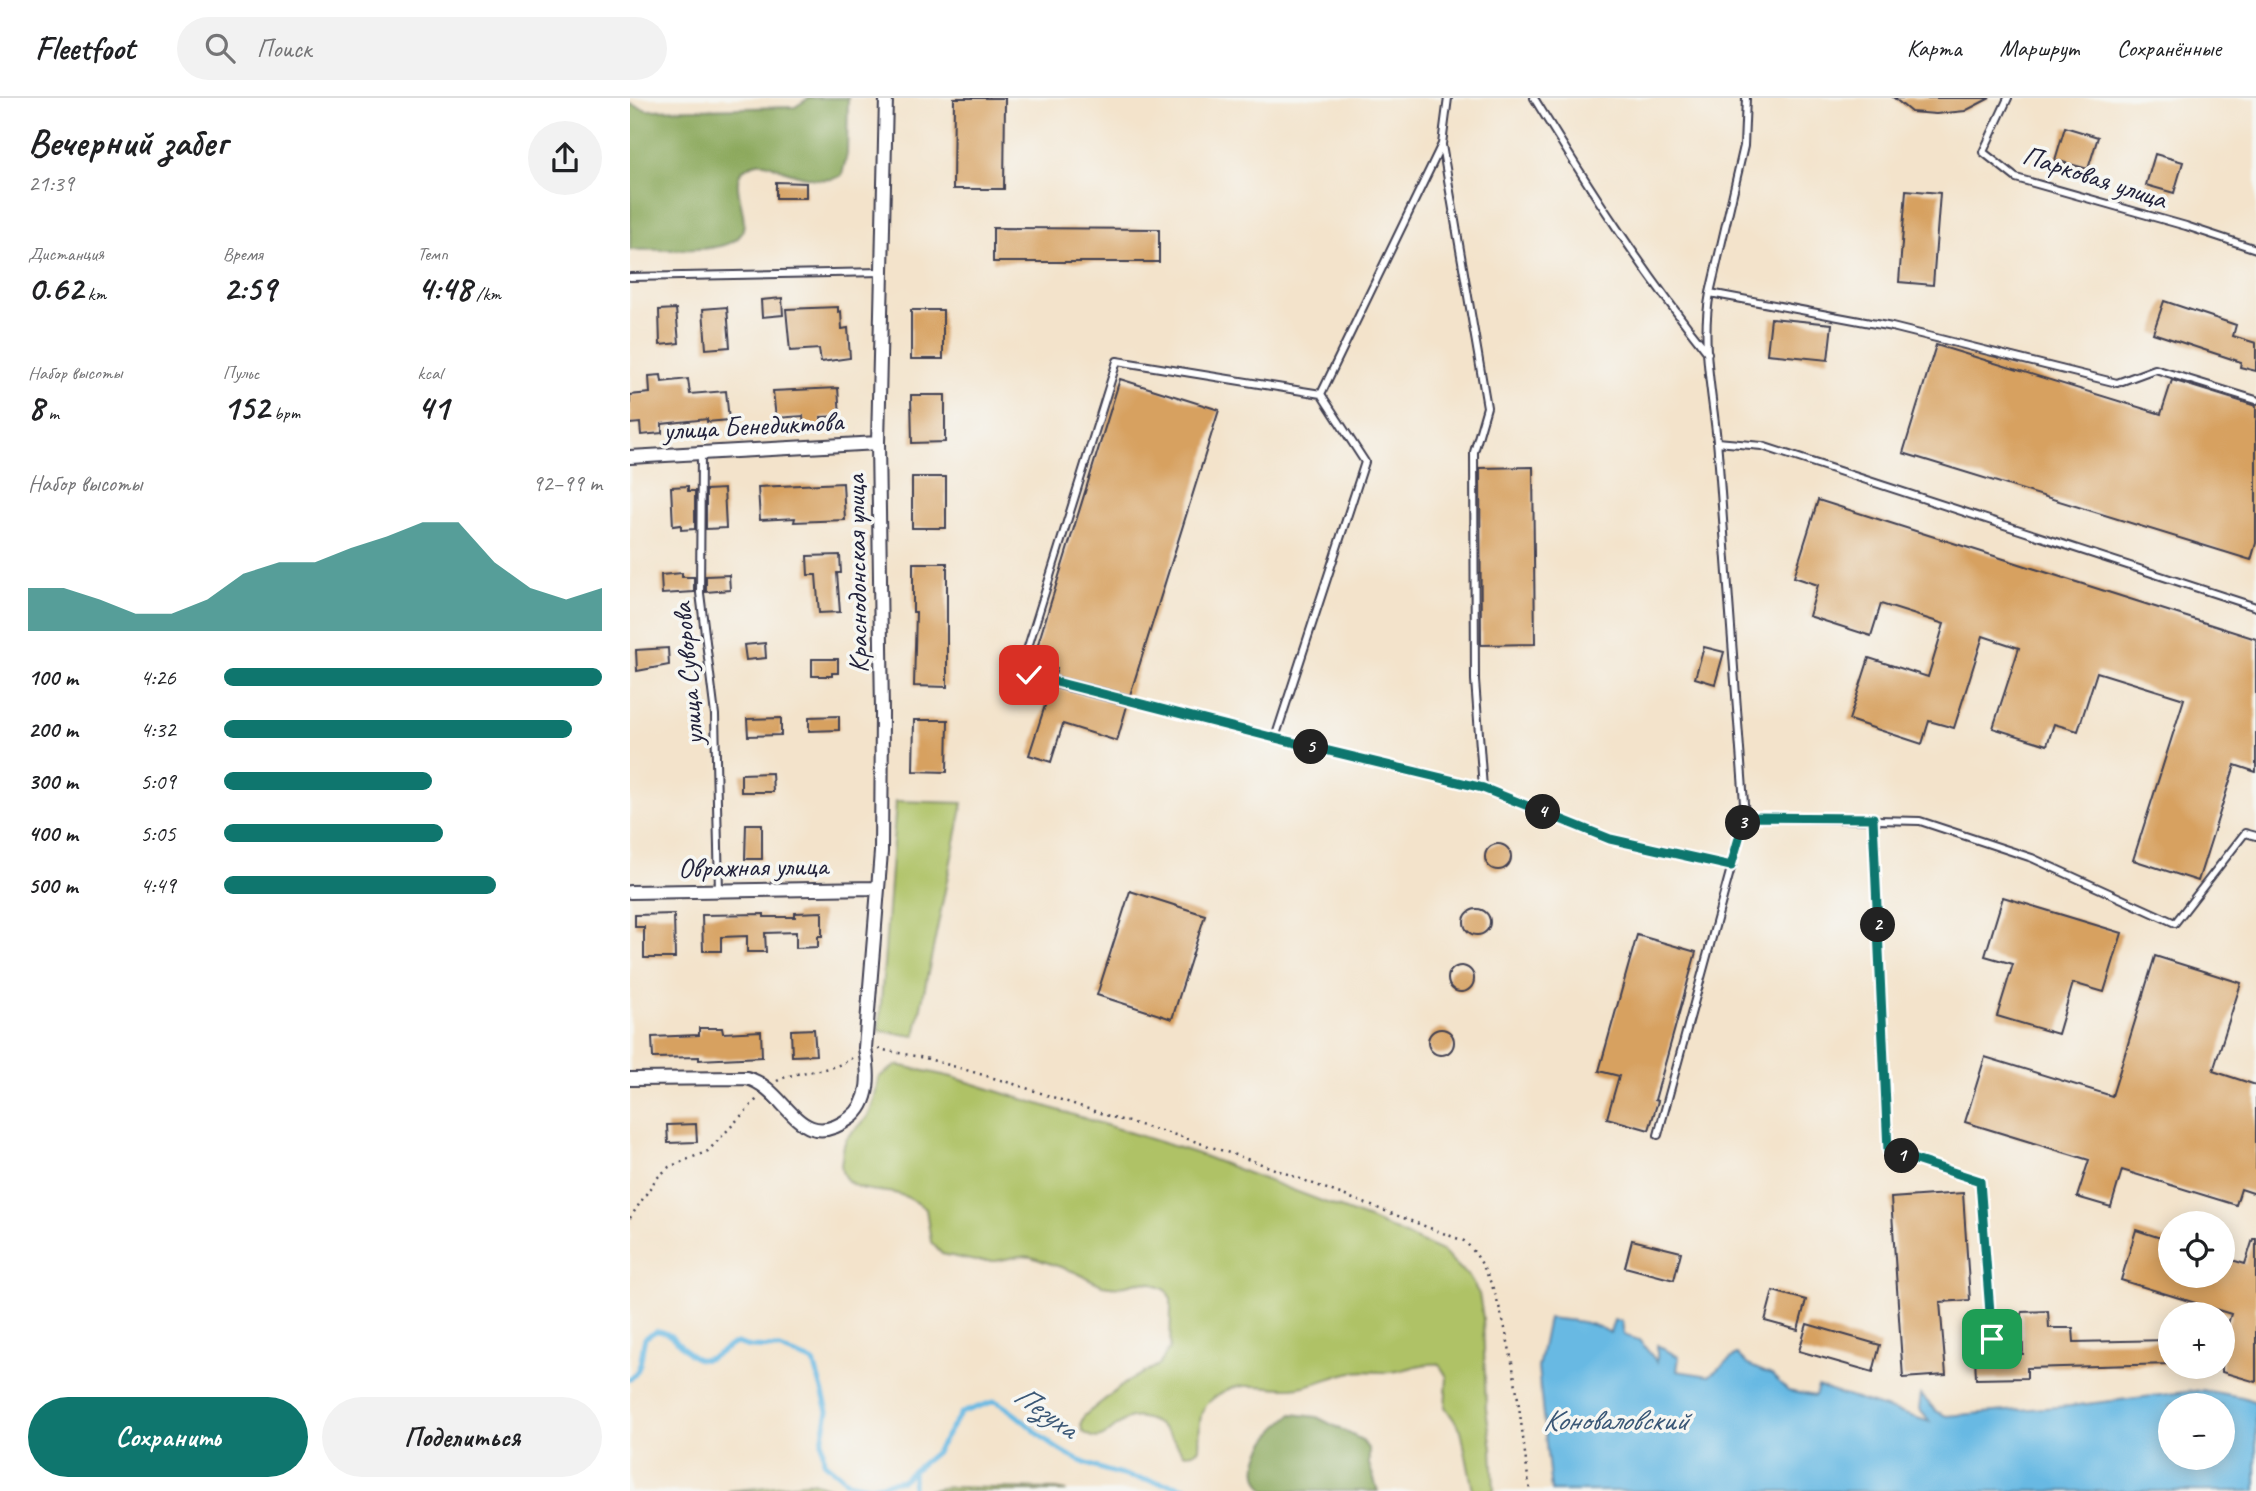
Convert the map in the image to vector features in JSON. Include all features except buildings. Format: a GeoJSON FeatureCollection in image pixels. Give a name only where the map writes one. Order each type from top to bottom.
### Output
{"type":"FeatureCollection","features":[{"type":"Feature","properties":{"kind":"street","name":"Краснодонская улица"},"geometry":{"type":"LineString","coordinates":[[767,1088],[805,1125],[823,1130],[832,1129],[855,1115],[864,1103],[868,1069],[865,1048],[881,852],[878,443],[886,98]]}},
{"type":"Feature","properties":{"kind":"street","name":"улица Бенедиктова"},"geometry":{"type":"LineString","coordinates":[[630,457],[878,443]]}},
{"type":"Feature","properties":{"kind":"street","name":"Овражная улица"},"geometry":{"type":"LineString","coordinates":[[630,892],[876,888]]}},
{"type":"Feature","properties":{"kind":"street"},"geometry":{"type":"LineString","coordinates":[[630,1079],[747,1078],[756,1080],[767,1088]]}},
{"type":"Feature","properties":{"kind":"lane"},"geometry":{"type":"LineString","coordinates":[[1448,98],[1442,144],[1487,407],[1474,452],[1475,680],[1483,788]]}},
{"type":"Feature","properties":{"kind":"lane"},"geometry":{"type":"LineString","coordinates":[[1534,98],[1586,183],[1664,298],[1708,353]]}},
{"type":"Feature","properties":{"kind":"lane"},"geometry":{"type":"LineString","coordinates":[[1658,1135],[1745,817],[1707,312],[1744,146],[1746,98]]}},
{"type":"Feature","properties":{"kind":"lane","name":"Парковая улица"},"geometry":{"type":"LineString","coordinates":[[2008,98],[1983,152],[2016,178],[2186,226],[2256,249]]}},
{"type":"Feature","properties":{"kind":"lane"},"geometry":{"type":"LineString","coordinates":[[1321,394],[1442,144]]}},
{"type":"Feature","properties":{"kind":"lane"},"geometry":{"type":"LineString","coordinates":[[630,277],[883,272]]}},
{"type":"Feature","properties":{"kind":"lane"},"geometry":{"type":"LineString","coordinates":[[1710,293],[1892,327],[2117,383],[2155,369],[2256,400]]}},
{"type":"Feature","properties":{"kind":"lane"},"geometry":{"type":"LineString","coordinates":[[1275,738],[1365,462],[1321,394],[1116,361],[1023,663],[1024,671],[1029,675],[1275,738],[1483,788],[1610,839],[1731,866]]}},
{"type":"Feature","properties":{"kind":"lane"},"geometry":{"type":"LineString","coordinates":[[1717,442],[1762,446],[2256,607]]}},
{"type":"Feature","properties":{"kind":"lane","name":"улица Суворова"},"geometry":{"type":"LineString","coordinates":[[701,453],[700,593],[715,715],[719,892]]}},
{"type":"Feature","properties":{"kind":"lane"},"geometry":{"type":"LineString","coordinates":[[1745,817],[1920,821],[2032,858],[2175,923],[2245,833],[2256,836]]}},
{"type":"Feature","properties":{"kind":"lane"},"geometry":{"type":"LineString","coordinates":[[1873,818],[1888,1151],[1980,1181],[1992,1339]]}},
{"type":"Feature","properties":{"kind":"path"},"geometry":{"type":"LineString","coordinates":[[630,1219],[656,1179],[669,1167],[708,1151],[767,1088],[792,1075],[816,1072],[847,1062],[865,1048],[885,1049],[925,1058],[1014,1084],[1256,1162],[1464,1241],[1474,1249],[1499,1305],[1509,1345],[1530,1491]]}},
{"type":"Feature","properties":{"kind":"green space"},"geometry":{"type":"Polygon","coordinates":[[[809,98],[848,98],[847,154],[842,175],[829,179],[814,179],[766,163],[754,164],[743,170],[738,179],[744,225],[741,235],[732,242],[711,248],[630,250],[630,104],[647,110],[795,107],[809,98]]]}},
{"type":"Feature","properties":{"kind":"green space"},"geometry":{"type":"Polygon","coordinates":[[[896,801],[963,803],[915,1036],[879,1031],[896,801]]]}},
{"type":"Feature","properties":{"kind":"green space"},"geometry":{"type":"Polygon","coordinates":[[[897,1065],[952,1077],[1195,1153],[1369,1219],[1442,1251],[1469,1277],[1479,1294],[1483,1318],[1486,1409],[1492,1448],[1494,1491],[1473,1491],[1461,1430],[1445,1407],[1447,1377],[1439,1364],[1391,1372],[1353,1372],[1298,1387],[1247,1386],[1229,1389],[1206,1405],[1201,1417],[1199,1449],[1193,1453],[1185,1454],[1163,1428],[1144,1418],[1123,1421],[1101,1437],[1092,1437],[1082,1431],[1084,1416],[1128,1381],[1159,1365],[1170,1348],[1171,1299],[1166,1290],[1151,1283],[1139,1282],[1117,1287],[1102,1285],[1075,1272],[1031,1257],[975,1261],[942,1254],[931,1242],[926,1209],[902,1195],[853,1185],[843,1174],[841,1166],[845,1141],[869,1114],[879,1077],[897,1065]]]}},
{"type":"Feature","properties":{"kind":"green space"},"geometry":{"type":"Polygon","coordinates":[[[1292,1414],[1317,1417],[1362,1440],[1369,1450],[1369,1464],[1378,1491],[1266,1491],[1259,1481],[1258,1460],[1268,1439],[1292,1414]]]}},
{"type":"Feature","properties":{"kind":"green space"},"geometry":{"type":"Polygon","coordinates":[[[813,1482],[839,1491],[728,1491],[813,1482]]]}},
{"type":"Feature","properties":{"kind":"green space"},"geometry":{"type":"Polygon","coordinates":[[[946,1487],[1056,1489],[1067,1491],[924,1491],[946,1487]]]}},
{"type":"Feature","properties":{"kind":"water","name":"Коноваловский"},"geometry":{"type":"Polygon","coordinates":[[[1548,1318],[1572,1320],[1610,1333],[1614,1320],[1622,1321],[1624,1335],[1639,1340],[1657,1362],[1657,1345],[1679,1357],[1677,1371],[1709,1376],[1737,1354],[1748,1365],[1772,1375],[1788,1391],[1815,1396],[1818,1387],[1930,1422],[1919,1409],[1921,1395],[1936,1411],[1946,1416],[2158,1395],[2158,1470],[2235,1470],[2235,1396],[2256,1402],[2256,1491],[1551,1491],[1538,1368],[1548,1318]]]}},
{"type":"Feature","properties":{"kind":"water","name":"Коноваловский"},"geometry":{"type":"Polygon","coordinates":[[[2202,1390],[2219,1393],[2177,1393],[2202,1390]]]}},
{"type":"Feature","properties":{"kind":"waterway","name":"Пезуха"},"geometry":{"type":"LineString","coordinates":[[630,1379],[640,1365],[645,1338],[656,1331],[671,1336],[693,1357],[700,1359],[711,1358],[737,1343],[750,1347],[778,1348],[814,1362],[828,1411],[822,1441],[824,1462],[848,1482],[870,1486],[902,1480],[936,1452],[961,1413],[995,1401],[1058,1449],[1078,1460],[1119,1474],[1193,1491]]}},
{"type":"Feature","properties":{"kind":"waterway"},"geometry":{"type":"LineString","coordinates":[[913,1471],[913,1491]]}},
{"type":"Feature","properties":{"kind":"route"},"geometry":{"type":"LineString","coordinates":[[1029,675],[1483,788],[1610,839],[1731,866],[1745,817],[1873,818],[1888,1151],[1980,1181],[1992,1339]]}}]}
